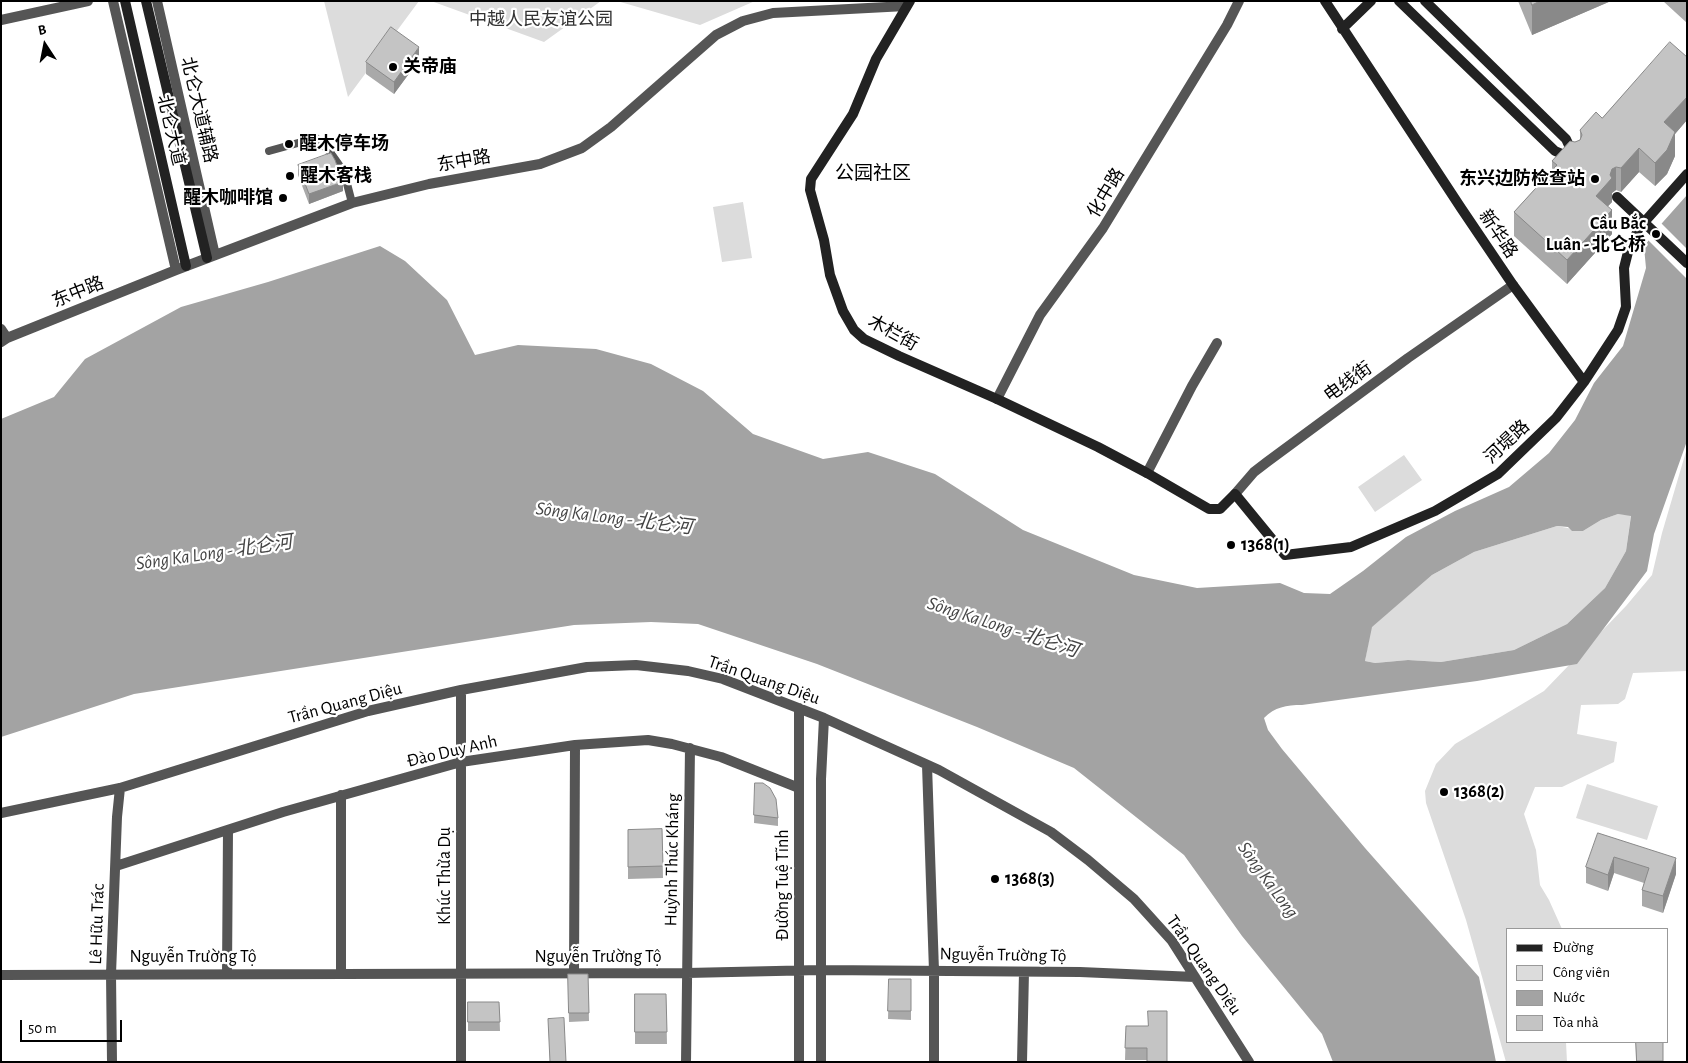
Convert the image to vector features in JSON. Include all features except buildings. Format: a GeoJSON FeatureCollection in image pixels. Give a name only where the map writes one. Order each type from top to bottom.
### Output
{"type":"FeatureCollection","features":[{"type":"Feature","properties":{"kind":"street"},"geometry":{"type":"LineString","coordinates":[[1,20],[88,1]]}},
{"type":"Feature","properties":{"kind":"street"},"geometry":{"type":"LineString","coordinates":[[113,1],[181,268]]}},
{"type":"Feature","properties":{"kind":"street","name":"北仑大道"},"geometry":{"type":"LineString","coordinates":[[125,1],[181,268]]}},
{"type":"Feature","properties":{"kind":"street","name":"北仑大道"},"geometry":{"type":"LineString","coordinates":[[146,1],[211,257]]}},
{"type":"Feature","properties":{"kind":"street","name":"北仑大道辅路"},"geometry":{"type":"LineString","coordinates":[[157,1],[211,257]]}},
{"type":"Feature","properties":{"kind":"street","name":"化中路"},"geometry":{"type":"LineString","coordinates":[[997,399],[1040,315],[1103,228],[1239,1]]}},
{"type":"Feature","properties":{"kind":"street","name":"新华路"},"geometry":{"type":"LineString","coordinates":[[1325,1],[1514,285],[1584,382]]}},
{"type":"Feature","properties":{"kind":"street"},"geometry":{"type":"LineString","coordinates":[[1342,29],[1371,1]]}},
{"type":"Feature","properties":{"kind":"street"},"geometry":{"type":"LineString","coordinates":[[1399,1],[1555,151],[1575,159],[1566,139],[1425,2]]}},
{"type":"Feature","properties":{"kind":"street","name":"东中路"},"geometry":{"type":"LineString","coordinates":[[4,340],[181,268],[352,203],[429,184],[540,164],[582,148],[611,127],[716,35],[743,21],[773,13],[908,4]]}},
{"type":"Feature","properties":{"kind":"street","name":"木栏街"},"geometry":{"type":"LineString","coordinates":[[908,4],[876,59],[853,114],[811,179],[810,190],[824,240],[830,275],[843,311],[854,330],[864,339],[997,399],[1147,473],[1209,509]]}},
{"type":"Feature","properties":{"kind":"street","name":"河堤路"},"geometry":{"type":"LineString","coordinates":[[1235,494],[1285,555],[1351,547],[1435,511],[1498,474],[1556,418],[1584,382],[1618,330],[1626,307],[1624,268],[1628,252],[1640,228],[1687,174]]}},
{"type":"Feature","properties":{"kind":"street"},"geometry":{"type":"LineString","coordinates":[[1617,196],[1687,263]]}},
{"type":"Feature","properties":{"kind":"street","name":"电线街"},"geometry":{"type":"LineString","coordinates":[[1209,509],[1220,509],[1254,472],[1267,462],[1408,358],[1514,285]]}},
{"type":"Feature","properties":{"kind":"street"},"geometry":{"type":"LineString","coordinates":[[1,328],[4,340]]}},
{"type":"Feature","properties":{"kind":"street"},"geometry":{"type":"LineString","coordinates":[[1147,473],[1192,386],[1217,343]]}},
{"type":"Feature","properties":{"kind":"street","name":"Trần Quang Diệu"},"geometry":{"type":"LineString","coordinates":[[1,813],[120,788],[368,711],[461,690],[586,667],[636,665],[688,672],[723,679],[824,718],[927,765],[1051,832],[1134,899],[1172,941],[1249,1062]]}},
{"type":"Feature","properties":{"kind":"street","name":"Khúc Thừa Dụ"},"geometry":{"type":"LineString","coordinates":[[461,690],[461,1062]]}},
{"type":"Feature","properties":{"kind":"street","name":"Đường Tuệ Tĩnh"},"geometry":{"type":"LineString","coordinates":[[799,708],[799,1062]]}},
{"type":"Feature","properties":{"kind":"street","name":"Đường Tuệ Tĩnh"},"geometry":{"type":"LineString","coordinates":[[821,1062],[821,779],[824,718]]}},
{"type":"Feature","properties":{"kind":"street","name":"Đào Duy Anh"},"geometry":{"type":"LineString","coordinates":[[116,866],[228,830],[461,762],[575,745],[648,740],[672,744],[721,756],[799,788]]}},
{"type":"Feature","properties":{"kind":"street"},"geometry":{"type":"LineString","coordinates":[[574,973],[575,745]]}},
{"type":"Feature","properties":{"kind":"street","name":"Huỳnh Thúc Kháng"},"geometry":{"type":"LineString","coordinates":[[686,1062],[690,748]]}},
{"type":"Feature","properties":{"kind":"street"},"geometry":{"type":"LineString","coordinates":[[927,765],[934,971],[934,1062]]}},
{"type":"Feature","properties":{"kind":"street","name":"Lê Hữu Trác"},"geometry":{"type":"LineString","coordinates":[[112,1062],[111,974],[117,817],[120,788]]}},
{"type":"Feature","properties":{"kind":"street"},"geometry":{"type":"LineString","coordinates":[[341,796],[341,973]]}},
{"type":"Feature","properties":{"kind":"street"},"geometry":{"type":"LineString","coordinates":[[227,974],[228,830]]}},
{"type":"Feature","properties":{"kind":"street","name":"Nguyễn Trường Tộ"},"geometry":{"type":"LineString","coordinates":[[1,975],[687,973],[820,970],[1080,972],[1195,977]]}},
{"type":"Feature","properties":{"kind":"street"},"geometry":{"type":"LineString","coordinates":[[1022,1062],[1024,972]]}},
{"type":"Feature","properties":{"kind":"lane"},"geometry":{"type":"LineString","coordinates":[[269,151],[316,138],[330,152],[344,172],[352,203]]}},
{"type":"Feature","properties":{"kind":"green space","name":"中越人民友谊公园"},"geometry":{"type":"Polygon","coordinates":[[[324,1],[419,1],[348,97],[324,1]]]}},
{"type":"Feature","properties":{"kind":"green space","name":"中越人民友谊公园"},"geometry":{"type":"Polygon","coordinates":[[[431,1],[601,1],[544,42],[431,1]]]}},
{"type":"Feature","properties":{"kind":"green space","name":"中越人民友谊公园"},"geometry":{"type":"Polygon","coordinates":[[[617,1],[755,1],[700,25],[617,1]]]}},
{"type":"Feature","properties":{"kind":"green space"},"geometry":{"type":"Polygon","coordinates":[[[743,202],[752,258],[722,262],[713,207],[743,202]]]}},
{"type":"Feature","properties":{"kind":"green space"},"geometry":{"type":"Polygon","coordinates":[[[1687,448],[1687,671],[1633,673],[1625,699],[1618,704],[1581,705],[1577,734],[1617,742],[1614,762],[1562,787],[1535,787],[1524,814],[1536,850],[1540,885],[1562,928],[1506,928],[1506,1043],[1566,1043],[1567,1062],[1506,1062],[1466,920],[1426,803],[1425,791],[1436,764],[1455,744],[1544,691],[1626,606],[1652,575],[1662,533],[1687,448]]]}},
{"type":"Feature","properties":{"kind":"green space"},"geometry":{"type":"Polygon","coordinates":[[[1404,455],[1422,480],[1375,512],[1358,487],[1404,455]]]}},
{"type":"Feature","properties":{"kind":"green space"},"geometry":{"type":"Polygon","coordinates":[[[1618,514],[1631,515],[1626,551],[1605,588],[1567,624],[1514,650],[1441,662],[1408,660],[1375,663],[1365,661],[1371,627],[1432,575],[1474,552],[1557,526],[1583,531],[1601,520],[1618,514]]]}},
{"type":"Feature","properties":{"kind":"green space"},"geometry":{"type":"Polygon","coordinates":[[[1587,784],[1658,806],[1647,840],[1576,818],[1587,784]]]}},
{"type":"Feature","properties":{"kind":"water"},"geometry":{"type":"Polygon","coordinates":[[[1687,195],[1687,441],[1654,534],[1647,571],[1577,664],[1477,681],[1286,706],[1272,711],[1264,718],[1268,730],[1282,749],[1365,848],[1479,977],[1496,1062],[1333,1062],[1322,1034],[1242,936],[1184,855],[1074,768],[977,727],[817,664],[698,624],[651,622],[574,625],[134,694],[1,737],[1,419],[54,397],[85,359],[181,307],[268,282],[380,246],[405,261],[447,300],[475,355],[518,345],[596,349],[651,364],[703,391],[753,434],[823,459],[868,452],[935,474],[1023,530],[1134,575],[1197,588],[1280,583],[1304,593],[1330,594],[1406,537],[1455,511],[1509,487],[1549,453],[1575,420],[1594,383],[1623,346],[1646,268],[1644,247],[1655,231],[1687,195]],[[1618,514],[1601,520],[1583,531],[1572,531],[1568,527],[1557,526],[1474,552],[1432,575],[1372,627],[1365,661],[1375,663],[1408,660],[1441,662],[1514,650],[1567,624],[1605,588],[1626,551],[1631,516],[1618,514]]]}},
{"type":"Feature","properties":{"kind":"pier","name":"Cầu Bắc Luân - 北仑桥"},"geometry":{"type":"Polygon","coordinates":[[[1660,222],[1687,249],[1687,279],[1647,239],[1660,222]]]}},
{"type":"Feature","properties":{"kind":"place","name":"关帝庙"},"geometry":{"type":"Point","coordinates":[393,67]}},
{"type":"Feature","properties":{"kind":"place","name":"醒木停车场"},"geometry":{"type":"Point","coordinates":[289,144]}},
{"type":"Feature","properties":{"kind":"place","name":"醒木客栈"},"geometry":{"type":"Point","coordinates":[290,176]}},
{"type":"Feature","properties":{"kind":"place","name":"东兴边防检查站"},"geometry":{"type":"Point","coordinates":[1595,179]}},
{"type":"Feature","properties":{"kind":"place","name":"醒木咖啡馆"},"geometry":{"type":"Point","coordinates":[283,198]}},
{"type":"Feature","properties":{"kind":"place","name":"Cầu Bắc Luân - 北仑桥"},"geometry":{"type":"Point","coordinates":[1656,234]}},
{"type":"Feature","properties":{"kind":"place","name":"1368(1)"},"geometry":{"type":"Point","coordinates":[1231,545]}},
{"type":"Feature","properties":{"kind":"place","name":"1368(2)"},"geometry":{"type":"Point","coordinates":[1444,792]}},
{"type":"Feature","properties":{"kind":"place","name":"1368(3)"},"geometry":{"type":"Point","coordinates":[995,879]}},
{"type":"Feature","properties":{"kind":"district","name":"公园社区"},"geometry":{"type":"Point","coordinates":[873,173]}},
{"type":"Feature","properties":{"kind":"water label","name":"Sông Ka Long - 北仑河"},"geometry":{"type":"Point","coordinates":[614,518]}},
{"type":"Feature","properties":{"kind":"water label","name":"Sông Ka Long - 北仑河"},"geometry":{"type":"Point","coordinates":[214,553]}},
{"type":"Feature","properties":{"kind":"water label","name":"Sông Ka Long - 北仑河"},"geometry":{"type":"Point","coordinates":[1003,627]}},
{"type":"Feature","properties":{"kind":"water label","name":"Sông Ka Long"},"geometry":{"type":"Point","coordinates":[1268,880]}}]}
